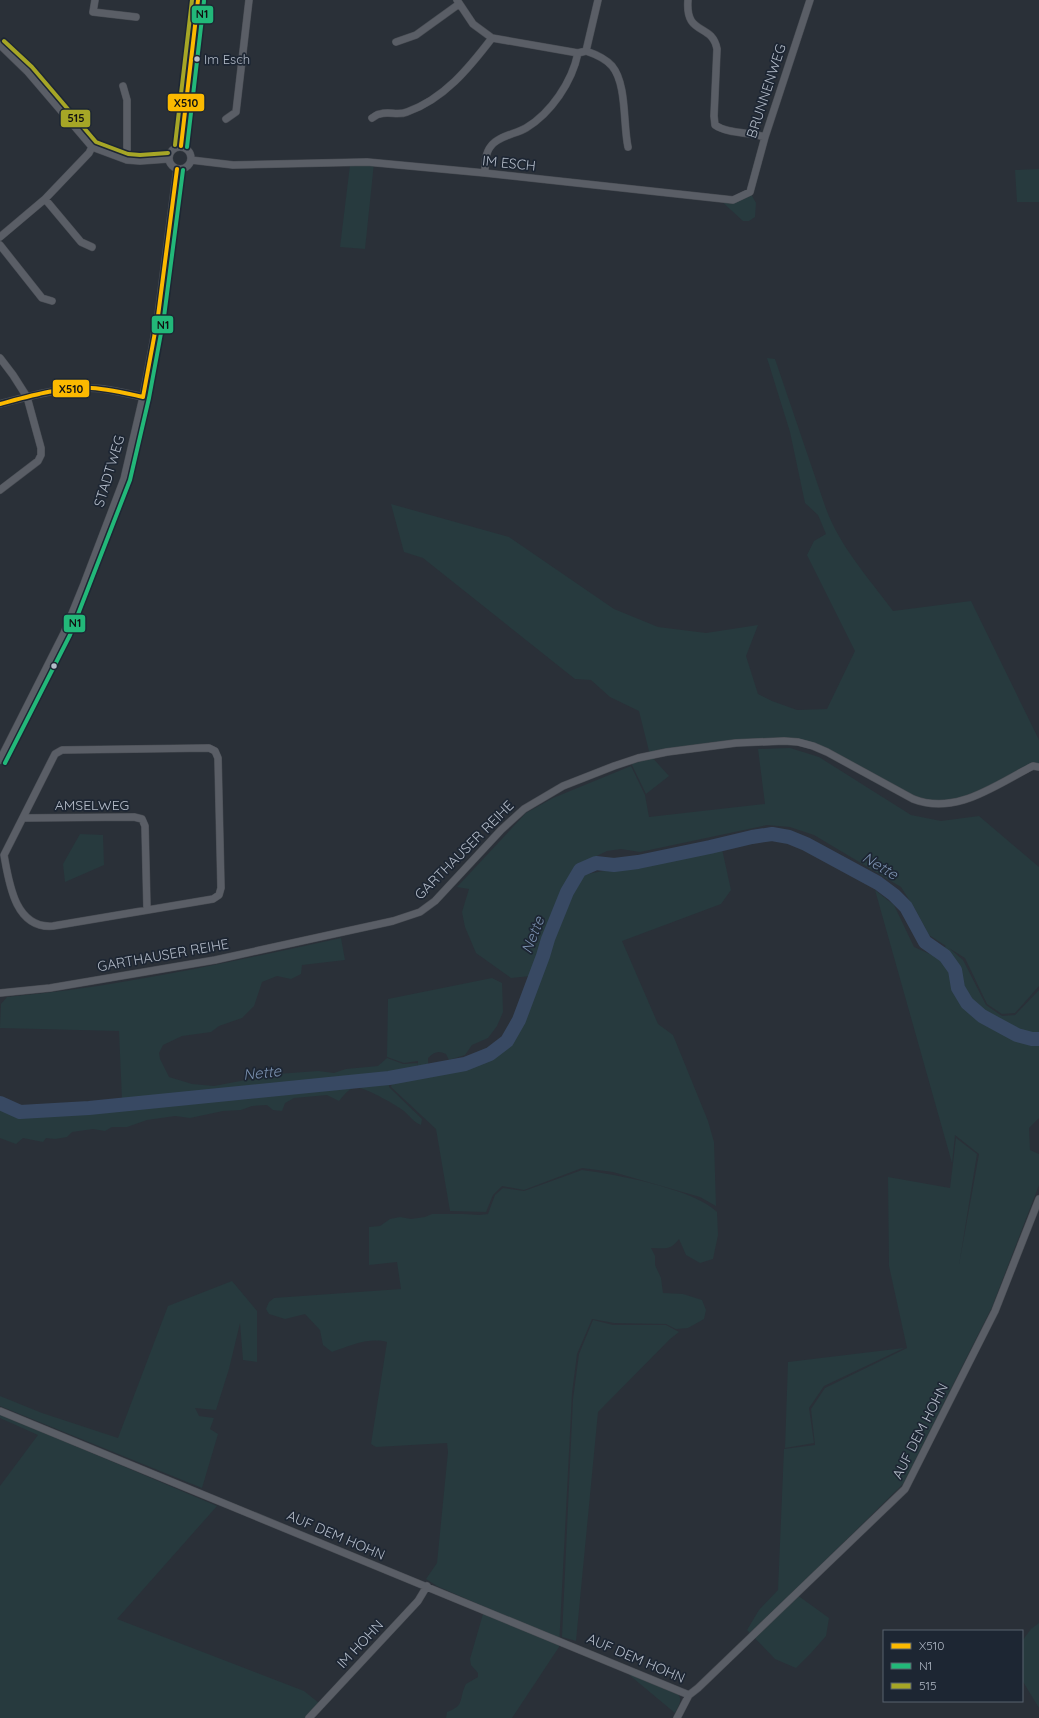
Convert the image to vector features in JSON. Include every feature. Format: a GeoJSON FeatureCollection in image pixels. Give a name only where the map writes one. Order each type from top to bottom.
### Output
{"type":"FeatureCollection","features":[{"type":"Feature","properties":{"kind":"street"},"geometry":{"type":"LineString","coordinates":[[95,0],[93,12],[136,17]]}},
{"type":"Feature","properties":{"kind":"street"},"geometry":{"type":"LineString","coordinates":[[181,146],[198,0]]}},
{"type":"Feature","properties":{"kind":"street"},"geometry":{"type":"LineString","coordinates":[[226,119],[236,112],[249,0]]}},
{"type":"Feature","properties":{"kind":"street"},"geometry":{"type":"LineString","coordinates":[[485,173],[486,156],[491,145],[526,128],[551,107],[582,52],[598,0]]}},
{"type":"Feature","properties":{"kind":"street"},"geometry":{"type":"LineString","coordinates":[[688,0],[689,18],[694,25],[712,37],[717,49],[714,116],[716,125],[722,129],[751,133],[765,137]]}},
{"type":"Feature","properties":{"kind":"street","name":"BRUNNENWEG"},"geometry":{"type":"LineString","coordinates":[[750,192],[765,137],[810,0]]}},
{"type":"Feature","properties":{"kind":"street"},"geometry":{"type":"LineString","coordinates":[[396,42],[416,35],[458,2],[473,24],[492,38],[582,52],[604,59],[612,66],[618,76],[621,88],[628,147]]}},
{"type":"Feature","properties":{"kind":"street"},"geometry":{"type":"LineString","coordinates":[[372,118],[380,113],[402,114],[421,107],[437,97],[461,75],[492,38]]}},
{"type":"Feature","properties":{"kind":"street"},"geometry":{"type":"LineString","coordinates":[[0,46],[26,70],[92,147],[127,160],[140,161],[168,159]]}},
{"type":"Feature","properties":{"kind":"street"},"geometry":{"type":"LineString","coordinates":[[123,86],[127,100],[127,160]]}},
{"type":"Feature","properties":{"kind":"street"},"geometry":{"type":"LineString","coordinates":[[181,146],[188,149],[191,160],[187,166],[177,169],[171,165],[168,159],[172,149],[181,146]]}},
{"type":"Feature","properties":{"kind":"street"},"geometry":{"type":"LineString","coordinates":[[0,237],[45,199],[89,153],[92,147]]}},
{"type":"Feature","properties":{"kind":"street","name":"IM ESCH"},"geometry":{"type":"LineString","coordinates":[[191,160],[233,165],[361,162],[485,173],[733,200],[750,192]]}},
{"type":"Feature","properties":{"kind":"street","name":"STADTWEG"},"geometry":{"type":"LineString","coordinates":[[0,760],[49,664],[84,584],[124,479],[143,397],[158,316],[177,169]]}},
{"type":"Feature","properties":{"kind":"street"},"geometry":{"type":"LineString","coordinates":[[45,199],[81,242],[92,247]]}},
{"type":"Feature","properties":{"kind":"street"},"geometry":{"type":"LineString","coordinates":[[0,245],[42,298],[52,301]]}},
{"type":"Feature","properties":{"kind":"street"},"geometry":{"type":"LineString","coordinates":[[0,358],[27,397],[41,448],[41,455],[38,461],[0,490]]}},
{"type":"Feature","properties":{"kind":"street"},"geometry":{"type":"LineString","coordinates":[[0,404],[53,391],[78,388],[104,389],[143,397]]}},
{"type":"Feature","properties":{"kind":"street","name":"GARTHAUSER REIHE"},"geometry":{"type":"LineString","coordinates":[[0,993],[50,988],[214,960],[379,924],[413,915],[435,901],[501,830],[524,809],[563,786],[614,766],[650,755],[697,747],[736,743],[784,741],[798,742],[827,752],[913,799],[926,804],[938,805],[951,804],[973,797],[1033,766],[1039,767]]}},
{"type":"Feature","properties":{"kind":"street"},"geometry":{"type":"LineString","coordinates":[[209,748],[215,751],[218,758],[221,888],[219,895],[213,899],[44,927],[37,924],[19,910],[2,854],[23,818],[55,754],[62,750],[209,748]]}},
{"type":"Feature","properties":{"kind":"street","name":"AMSELWEG"},"geometry":{"type":"LineString","coordinates":[[23,818],[134,817],[142,819],[145,826],[147,909]]}},
{"type":"Feature","properties":{"kind":"street","name":"AUF DEM HOHN"},"geometry":{"type":"LineString","coordinates":[[0,1411],[689,1695],[905,1489],[995,1311],[1039,1199]]}},
{"type":"Feature","properties":{"kind":"street","name":"IM HOHN"},"geometry":{"type":"LineString","coordinates":[[309,1718],[418,1601],[427,1586]]}},
{"type":"Feature","properties":{"kind":"street"},"geometry":{"type":"LineString","coordinates":[[677,1718],[689,1695]]}},
{"type":"Feature","properties":{"kind":"green space"},"geometry":{"type":"Polygon","coordinates":[[[374,163],[365,249],[340,247],[350,165],[374,163]]]}},
{"type":"Feature","properties":{"kind":"green space"},"geometry":{"type":"Polygon","coordinates":[[[1039,169],[1039,202],[1017,202],[1015,170],[1039,169]]]}},
{"type":"Feature","properties":{"kind":"green space"},"geometry":{"type":"Polygon","coordinates":[[[750,192],[756,203],[755,217],[749,221],[743,221],[718,198],[733,200],[750,192]]]}},
{"type":"Feature","properties":{"kind":"green space"},"geometry":{"type":"Polygon","coordinates":[[[767,358],[775,359],[825,506],[831,521],[846,548],[893,611],[971,601],[1039,740],[1039,767],[973,797],[926,804],[827,752],[784,741],[650,755],[639,711],[610,697],[591,680],[575,679],[423,558],[404,552],[391,504],[509,537],[614,609],[658,627],[706,633],[758,625],[746,656],[758,694],[797,710],[827,709],[855,651],[807,555],[814,541],[826,534],[818,515],[805,503],[790,432],[767,358]]]}},
{"type":"Feature","properties":{"kind":"green space"},"geometry":{"type":"Polygon","coordinates":[[[790,748],[819,757],[911,815],[941,821],[979,816],[1039,867],[1039,986],[1015,1013],[1002,1014],[987,1004],[965,958],[949,948],[963,960],[986,1005],[1002,1016],[1015,1015],[1039,990],[1039,1118],[1029,1128],[1030,1150],[1039,1154],[1039,1185],[992,1307],[903,1484],[793,1592],[829,1618],[826,1636],[796,1668],[775,1659],[747,1630],[759,1610],[778,1590],[784,1449],[815,1445],[811,1409],[825,1388],[907,1348],[889,1266],[888,1177],[950,1188],[956,1138],[977,1154],[959,1265],[979,1154],[955,1135],[952,1163],[875,890],[894,905],[914,947],[932,955],[946,946],[929,935],[901,887],[814,835],[790,827],[767,825],[640,852],[621,849],[607,851],[576,866],[544,939],[531,976],[511,978],[476,953],[465,927],[462,912],[469,889],[457,887],[526,813],[553,798],[631,766],[645,795],[649,817],[765,804],[758,749],[790,748]]]}},
{"type":"Feature","properties":{"kind":"green space"},"geometry":{"type":"Polygon","coordinates":[[[650,755],[669,776],[646,794],[630,761],[650,755]]]}},
{"type":"Feature","properties":{"kind":"green space"},"geometry":{"type":"Polygon","coordinates":[[[80,834],[103,835],[104,865],[65,882],[63,864],[80,834]]]}},
{"type":"Feature","properties":{"kind":"green space"},"geometry":{"type":"Polygon","coordinates":[[[722,849],[731,890],[721,904],[622,941],[658,1024],[673,1035],[708,1121],[714,1142],[716,1206],[700,1197],[613,1172],[582,1168],[524,1190],[502,1186],[493,1195],[486,1212],[450,1211],[436,1129],[391,1087],[392,1083],[463,1068],[489,1057],[505,1045],[517,1030],[576,881],[582,875],[722,849]]]}},
{"type":"Feature","properties":{"kind":"green space"},"geometry":{"type":"Polygon","coordinates":[[[341,938],[345,960],[302,965],[301,974],[291,979],[277,976],[262,982],[254,1006],[242,1018],[219,1026],[211,1032],[182,1036],[163,1045],[159,1053],[160,1059],[169,1077],[192,1084],[214,1086],[277,1074],[318,1071],[334,1073],[346,1069],[378,1066],[387,1058],[403,1064],[418,1063],[417,1068],[390,1082],[389,1087],[422,1119],[421,1125],[389,1101],[369,1091],[353,1088],[339,1101],[327,1095],[294,1098],[285,1103],[282,1111],[273,1110],[267,1105],[252,1106],[241,1110],[223,1111],[190,1118],[175,1116],[147,1120],[127,1127],[112,1127],[105,1131],[93,1129],[72,1132],[67,1137],[55,1139],[46,1138],[43,1142],[23,1138],[16,1144],[0,1138],[0,1100],[21,1109],[88,1105],[122,1100],[119,1031],[0,1028],[1,1004],[7,997],[91,987],[175,973],[341,938]]]}},
{"type":"Feature","properties":{"kind":"green space"},"geometry":{"type":"Polygon","coordinates":[[[492,978],[502,983],[503,1012],[497,1026],[488,1038],[472,1045],[465,1055],[449,1060],[446,1054],[436,1052],[428,1058],[428,1065],[418,1067],[418,1061],[404,1063],[387,1057],[388,999],[492,978]]]}},
{"type":"Feature","properties":{"kind":"green space"},"geometry":{"type":"Polygon","coordinates":[[[582,1170],[633,1179],[673,1190],[691,1196],[717,1212],[718,1235],[713,1259],[700,1263],[686,1255],[679,1239],[670,1247],[651,1248],[655,1256],[655,1265],[661,1278],[663,1293],[683,1294],[702,1300],[706,1310],[704,1319],[688,1328],[676,1329],[666,1324],[614,1323],[592,1319],[577,1354],[572,1393],[559,1647],[512,1718],[446,1718],[447,1712],[457,1707],[461,1701],[466,1684],[478,1677],[478,1673],[471,1665],[470,1659],[485,1607],[437,1586],[426,1579],[437,1563],[448,1452],[447,1443],[376,1447],[371,1444],[387,1342],[366,1341],[332,1352],[323,1345],[320,1330],[305,1314],[285,1319],[269,1314],[266,1309],[269,1302],[274,1298],[401,1289],[397,1262],[369,1265],[369,1227],[380,1226],[390,1219],[400,1217],[411,1219],[425,1217],[432,1214],[488,1214],[495,1195],[503,1188],[524,1191],[582,1170]]]}},
{"type":"Feature","properties":{"kind":"green space"},"geometry":{"type":"Polygon","coordinates":[[[232,1281],[257,1311],[257,1362],[243,1360],[240,1323],[229,1369],[216,1410],[195,1408],[199,1416],[214,1418],[210,1429],[218,1434],[202,1488],[0,1406],[0,1396],[42,1413],[118,1438],[168,1306],[232,1281]]]}},
{"type":"Feature","properties":{"kind":"green space"},"geometry":{"type":"Polygon","coordinates":[[[593,1320],[613,1325],[666,1325],[679,1332],[670,1339],[598,1412],[576,1641],[562,1637],[573,1399],[579,1354],[593,1320]]]}},
{"type":"Feature","properties":{"kind":"green space"},"geometry":{"type":"Polygon","coordinates":[[[904,1348],[824,1386],[809,1408],[814,1443],[785,1448],[788,1362],[904,1348]]]}},
{"type":"Feature","properties":{"kind":"green space"},"geometry":{"type":"Polygon","coordinates":[[[0,1414],[217,1506],[117,1619],[304,1691],[319,1703],[305,1718],[0,1718],[0,1486],[38,1435],[0,1418],[0,1414]]]}},
{"type":"Feature","properties":{"kind":"green space"},"geometry":{"type":"Polygon","coordinates":[[[1039,1623],[1039,1708],[1023,1682],[1023,1640],[1031,1629],[1039,1623]]]}},
{"type":"Feature","properties":{"kind":"green space"},"geometry":{"type":"Polygon","coordinates":[[[627,1673],[678,1694],[680,1701],[675,1713],[627,1673]]]}},
{"type":"Feature","properties":{"kind":"waterway","name":"Nette"},"geometry":{"type":"LineString","coordinates":[[0,1103],[20,1112],[89,1108],[389,1078],[465,1064],[490,1054],[507,1041],[519,1020],[548,939],[567,892],[580,870],[596,863],[614,865],[638,862],[772,834],[789,837],[806,844],[878,883],[894,895],[906,907],[925,942],[945,956],[955,970],[958,988],[967,1003],[982,1016],[1017,1035],[1032,1039],[1039,1039]]}},
{"type":"Feature","properties":{"kind":"transit line","name":"515"},"geometry":{"type":"LineString","coordinates":[[175,145],[192,0]]}},
{"type":"Feature","properties":{"kind":"transit line","name":"X510"},"geometry":{"type":"LineString","coordinates":[[181,146],[198,0]]}},
{"type":"Feature","properties":{"kind":"transit line","name":"N1"},"geometry":{"type":"LineString","coordinates":[[187,147],[204,1]]}},
{"type":"Feature","properties":{"kind":"transit line","name":"515"},"geometry":{"type":"LineString","coordinates":[[4,41],[32,67],[96,142],[128,154],[140,155],[168,153]]}},
{"type":"Feature","properties":{"kind":"transit line","name":"X510"},"geometry":{"type":"LineString","coordinates":[[143,397],[158,316],[177,169]]}},
{"type":"Feature","properties":{"kind":"transit line","name":"N1"},"geometry":{"type":"LineString","coordinates":[[5,763],[70,635],[130,480],[149,398],[164,317],[183,170]]}},
{"type":"Feature","properties":{"kind":"transit line","name":"X510"},"geometry":{"type":"LineString","coordinates":[[0,404],[45,393],[79,388],[104,389],[143,397]]}},
{"type":"Feature","properties":{"kind":"place","name":"Im Esch"},"geometry":{"type":"Point","coordinates":[197,59]}}]}
